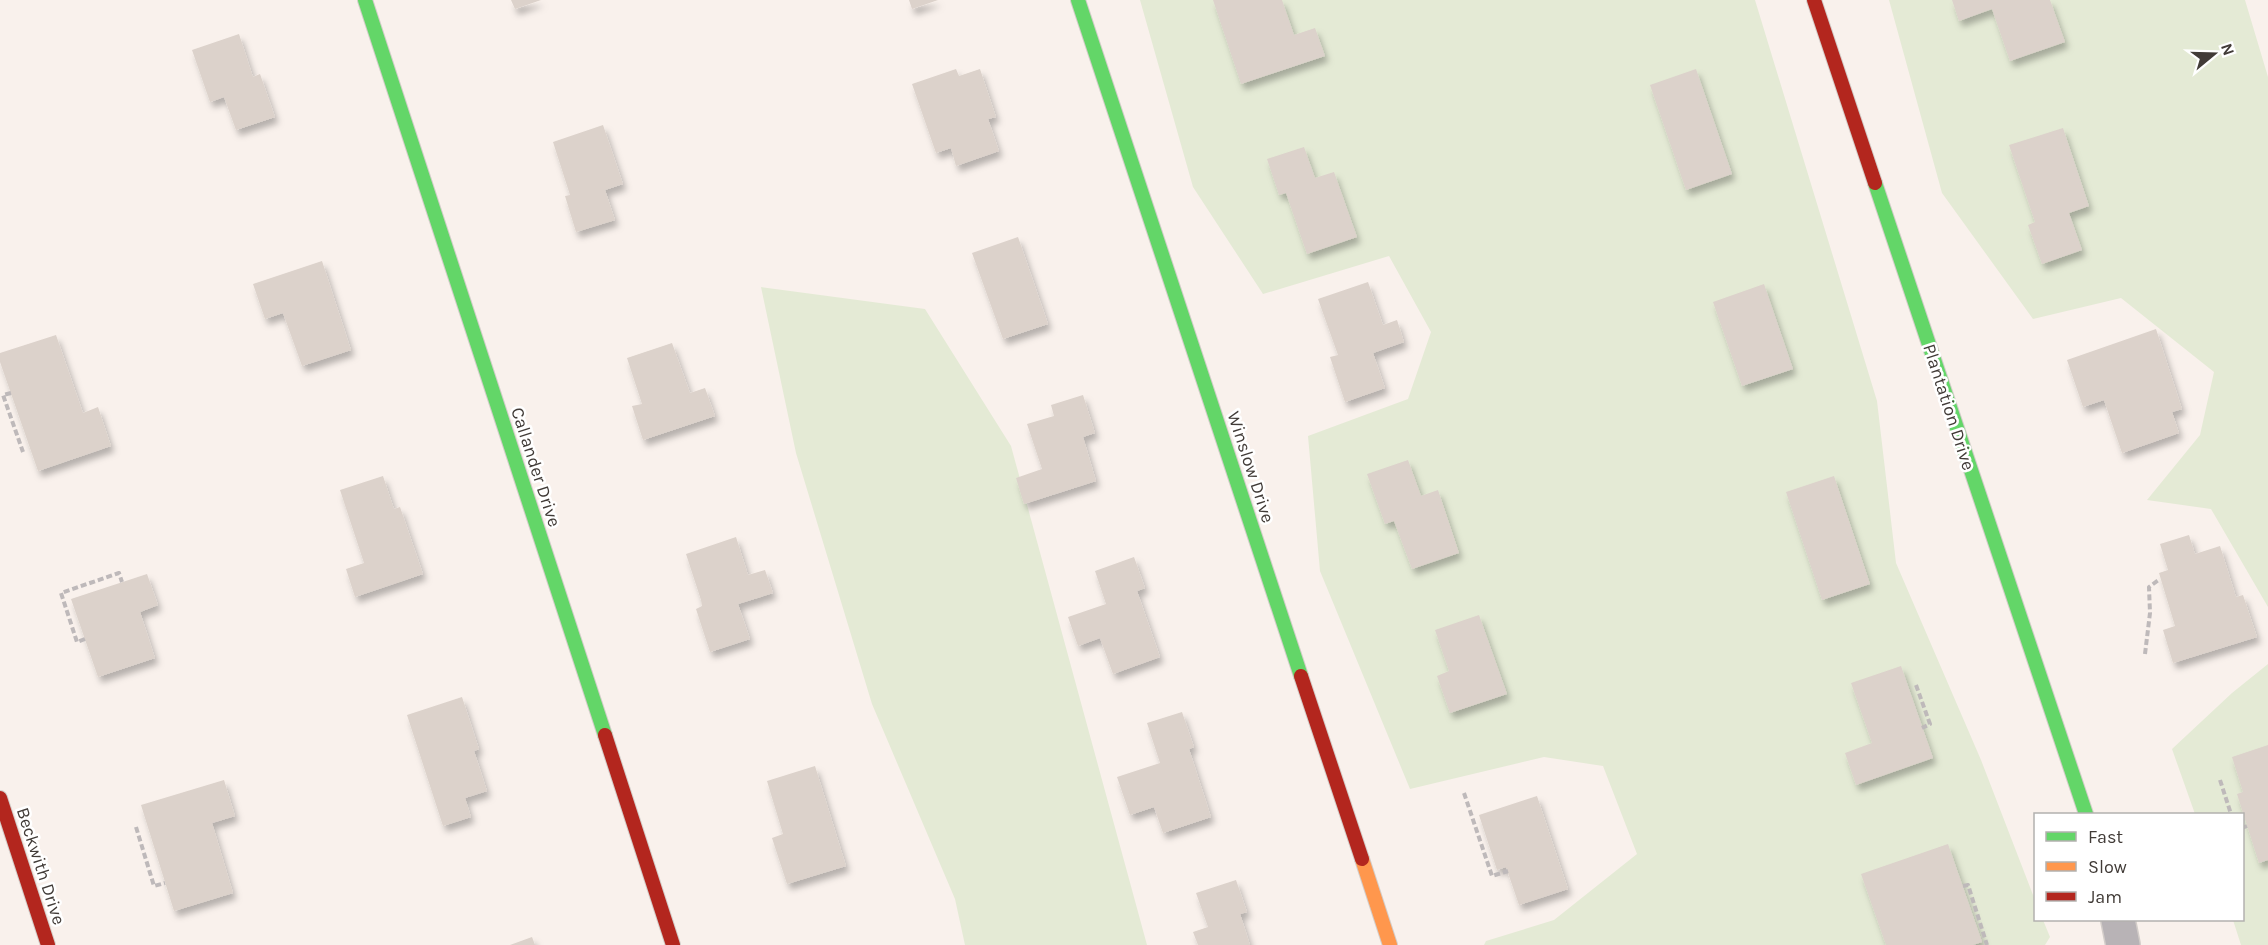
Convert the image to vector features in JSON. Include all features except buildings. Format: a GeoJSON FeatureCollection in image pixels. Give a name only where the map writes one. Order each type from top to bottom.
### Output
{"type":"FeatureCollection","features":[{"type":"Feature","properties":{"kind":"street","name":"Callander Drive"},"geometry":{"type":"LineString","coordinates":[[365,0],[673,945]]}},
{"type":"Feature","properties":{"kind":"street","name":"Winslow Drive"},"geometry":{"type":"LineString","coordinates":[[1078,0],[1390,945]]}},
{"type":"Feature","properties":{"kind":"street","name":"Plantation Drive"},"geometry":{"type":"LineString","coordinates":[[1814,0],[2086,813]]}},
{"type":"Feature","properties":{"kind":"street","name":"Beckwith Drive"},"geometry":{"type":"LineString","coordinates":[[0,798],[48,945]]}},
{"type":"Feature","properties":{"kind":"street"},"geometry":{"type":"LineString","coordinates":[[2118,921],[2123,945]]}},
{"type":"Feature","properties":{"kind":"path"},"geometry":{"type":"LineString","coordinates":[[11,393],[3,395],[23,452]]}},
{"type":"Feature","properties":{"kind":"path"},"geometry":{"type":"LineString","coordinates":[[85,639],[77,642],[61,593],[119,573],[122,582]]}},
{"type":"Feature","properties":{"kind":"path"},"geometry":{"type":"LineString","coordinates":[[2145,654],[2150,614],[2149,587],[2160,579]]}},
{"type":"Feature","properties":{"kind":"path"},"geometry":{"type":"LineString","coordinates":[[1916,685],[1930,724],[1922,728]]}},
{"type":"Feature","properties":{"kind":"path"},"geometry":{"type":"LineString","coordinates":[[2220,780],[2231,813]]}},
{"type":"Feature","properties":{"kind":"path"},"geometry":{"type":"LineString","coordinates":[[1464,793],[1492,876],[1508,871]]}},
{"type":"Feature","properties":{"kind":"path"},"geometry":{"type":"LineString","coordinates":[[136,827],[154,886],[165,883]]}},
{"type":"Feature","properties":{"kind":"path"},"geometry":{"type":"LineString","coordinates":[[1963,886],[1968,885],[1987,945]]}},
{"type":"Feature","properties":{"kind":"green space"},"geometry":{"type":"Polygon","coordinates":[[[1140,0],[1755,0],[1877,401],[1896,563],[1981,760],[2034,897],[2034,921],[2043,921],[2050,937],[2045,945],[1484,945],[1486,941],[1554,920],[1637,854],[1603,766],[1544,757],[1410,789],[1320,571],[1308,436],[1408,399],[1431,332],[1389,256],[1263,294],[1193,187],[1140,0]]]}},
{"type":"Feature","properties":{"kind":"green space"},"geometry":{"type":"Polygon","coordinates":[[[1889,0],[2245,0],[2268,77],[2268,607],[2211,509],[2147,500],[2200,435],[2214,372],[2121,298],[2033,319],[1942,193],[1889,0]]]}},
{"type":"Feature","properties":{"kind":"green space"},"geometry":{"type":"Polygon","coordinates":[[[761,287],[925,309],[1011,446],[1147,945],[965,945],[955,899],[872,704],[796,453],[761,287]]]}},
{"type":"Feature","properties":{"kind":"green space"},"geometry":{"type":"Polygon","coordinates":[[[2268,664],[2268,945],[2241,945],[2233,921],[2244,921],[2244,813],[2195,813],[2172,749],[2232,693],[2268,664]]]}},
{"type":"Feature","properties":{"kind":"traffic: fast"},"geometry":{"type":"LineString","coordinates":[[365,0],[605,735]]}},
{"type":"Feature","properties":{"kind":"traffic: fast"},"geometry":{"type":"LineString","coordinates":[[1078,0],[1301,676]]}},
{"type":"Feature","properties":{"kind":"traffic: fast"},"geometry":{"type":"LineString","coordinates":[[1875,183],[2086,813]]}},
{"type":"Feature","properties":{"kind":"traffic: slow"},"geometry":{"type":"LineString","coordinates":[[1362,859],[1390,945]]}},
{"type":"Feature","properties":{"kind":"traffic: jam"},"geometry":{"type":"LineString","coordinates":[[1814,0],[1875,183]]}},
{"type":"Feature","properties":{"kind":"traffic: jam"},"geometry":{"type":"LineString","coordinates":[[1301,676],[1362,859]]}},
{"type":"Feature","properties":{"kind":"traffic: jam"},"geometry":{"type":"LineString","coordinates":[[605,735],[673,945]]}},
{"type":"Feature","properties":{"kind":"traffic: jam"},"geometry":{"type":"LineString","coordinates":[[0,798],[48,945]]}}]}
